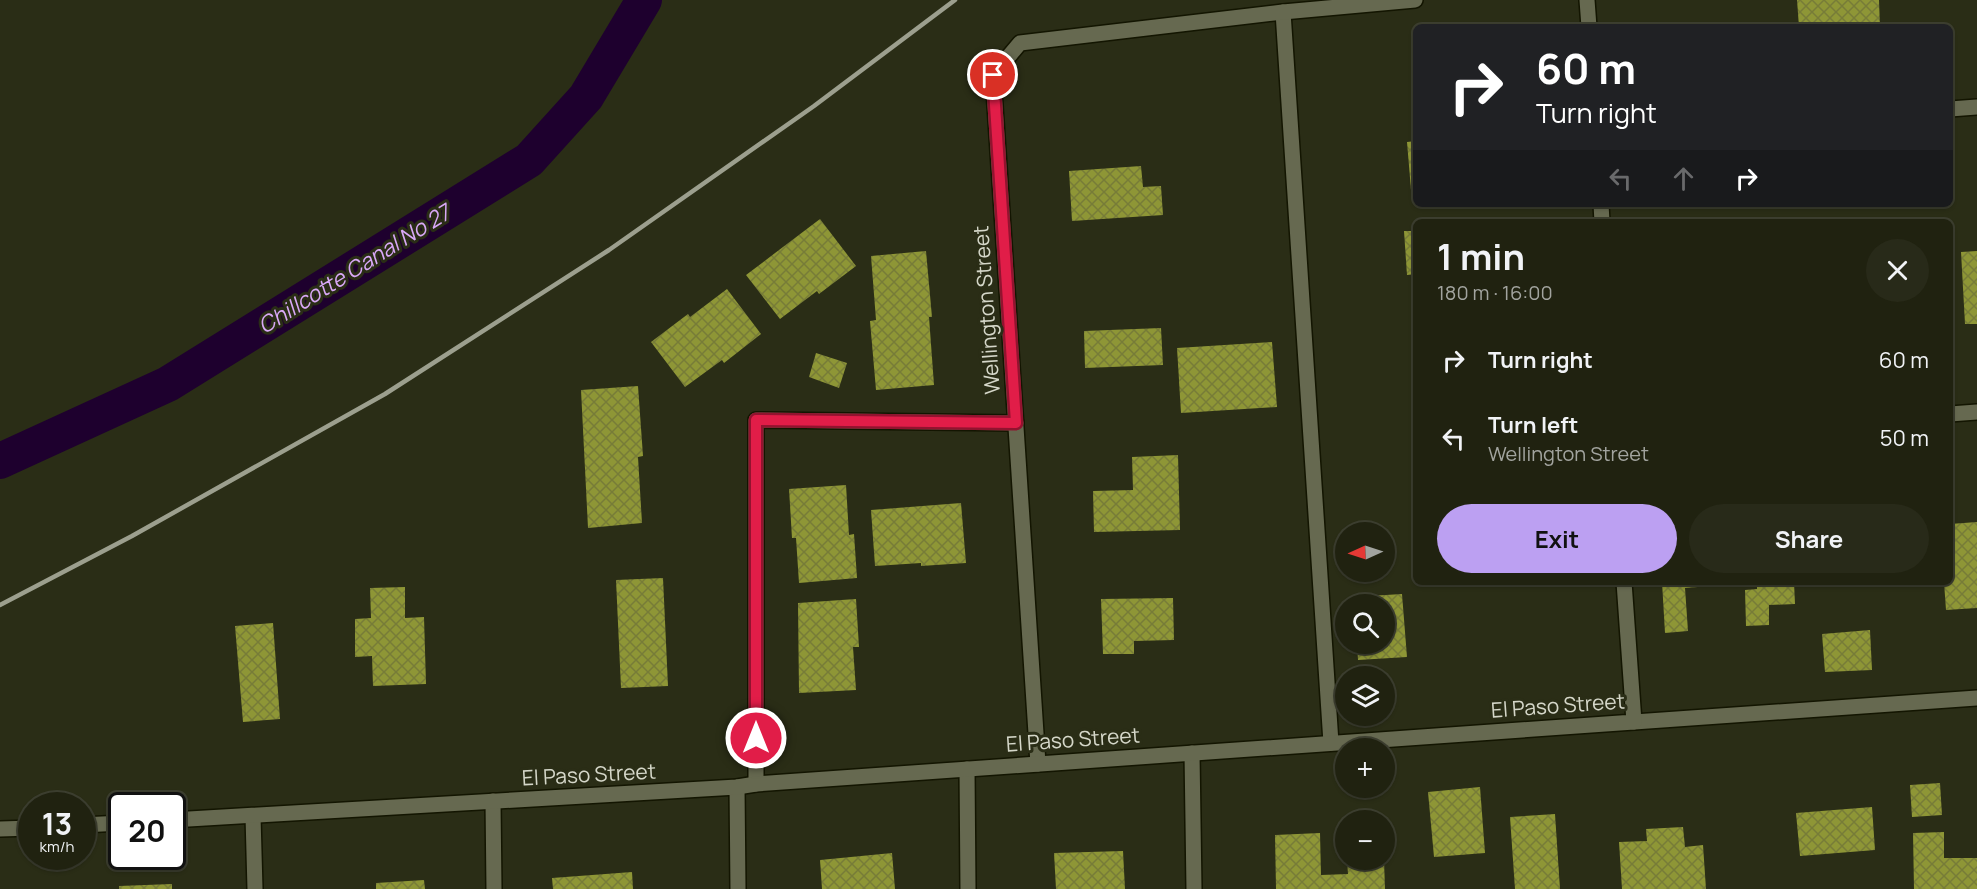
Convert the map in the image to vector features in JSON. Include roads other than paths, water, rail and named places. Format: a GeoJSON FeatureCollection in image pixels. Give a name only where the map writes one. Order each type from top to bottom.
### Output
{"type":"FeatureCollection","features":[{"type":"Feature","properties":{"kind":"street"},"geometry":{"type":"LineString","coordinates":[[1331,743],[1283,12],[1415,0]]}},
{"type":"Feature","properties":{"kind":"street"},"geometry":{"type":"LineString","coordinates":[[1587,0],[1589,24]]}},
{"type":"Feature","properties":{"kind":"street","name":"Wellington Street"},"geometry":{"type":"LineString","coordinates":[[1038,764],[993,75],[1020,43],[1283,12]]}},
{"type":"Feature","properties":{"kind":"street"},"geometry":{"type":"LineString","coordinates":[[1953,109],[1977,107]]}},
{"type":"Feature","properties":{"kind":"street"},"geometry":{"type":"LineString","coordinates":[[1953,414],[1977,412]]}},
{"type":"Feature","properties":{"kind":"street"},"geometry":{"type":"LineString","coordinates":[[756,784],[756,420],[1016,423]]}},
{"type":"Feature","properties":{"kind":"street"},"geometry":{"type":"LineString","coordinates":[[1624,585],[1634,722]]}},
{"type":"Feature","properties":{"kind":"street","name":"El Paso Street"},"geometry":{"type":"LineString","coordinates":[[186,819],[737,787],[1977,698]]}},
{"type":"Feature","properties":{"kind":"street"},"geometry":{"type":"LineString","coordinates":[[1191,753],[1194,889]]}},
{"type":"Feature","properties":{"kind":"street"},"geometry":{"type":"LineString","coordinates":[[967,769],[968,889]]}},
{"type":"Feature","properties":{"kind":"street"},"geometry":{"type":"LineString","coordinates":[[737,787],[738,889]]}},
{"type":"Feature","properties":{"kind":"street"},"geometry":{"type":"LineString","coordinates":[[493,801],[494,889]]}},
{"type":"Feature","properties":{"kind":"street"},"geometry":{"type":"LineString","coordinates":[[253,816],[255,889]]}},
{"type":"Feature","properties":{"kind":"street"},"geometry":{"type":"LineString","coordinates":[[0,829],[18,828]]}},
{"type":"Feature","properties":{"kind":"waterway","name":"Chillcotte Canal No 27"},"geometry":{"type":"LineString","coordinates":[[0,461],[168,384],[529,160],[586,97],[644,0]]}},
{"type":"Feature","properties":{"kind":"railway"},"geometry":{"type":"LineString","coordinates":[[0,605],[132,536],[385,394],[609,250],[814,106],[955,0]]}}]}
